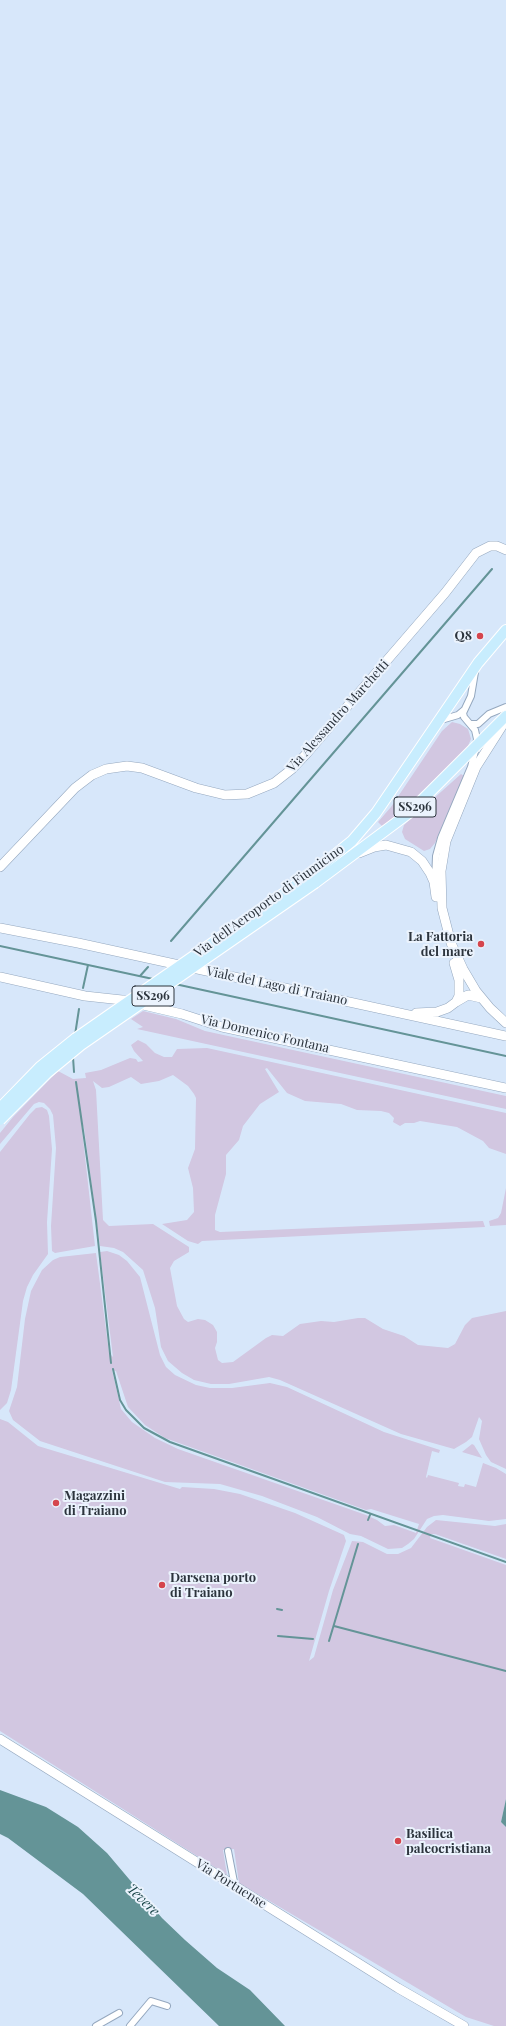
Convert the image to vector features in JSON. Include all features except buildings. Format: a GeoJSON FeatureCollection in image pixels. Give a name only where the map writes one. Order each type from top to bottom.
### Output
{"type":"FeatureCollection","features":[{"type":"Feature","properties":{"kind":"main road","name":"Via dell'Aeroporto di Fiumicino"},"geometry":{"type":"LineString","coordinates":[[0,1120],[47,1072],[81,1045],[313,879],[365,828],[478,663],[506,630]]}},
{"type":"Feature","properties":{"kind":"main road","name":"Via dell'Aeroporto di Fiumicino"},"geometry":{"type":"LineString","coordinates":[[0,1108],[40,1067],[76,1038],[313,879],[351,858],[409,813],[506,716]]}},
{"type":"Feature","properties":{"kind":"street","name":"Via Alessandro Marchetti"},"geometry":{"type":"LineString","coordinates":[[0,867],[75,788],[92,775],[106,769],[127,766],[142,768],[203,791],[225,795],[247,794],[274,783],[292,769],[307,753],[440,599],[476,553],[490,546],[497,546],[506,550]]}},
{"type":"Feature","properties":{"kind":"street"},"geometry":{"type":"LineString","coordinates":[[435,888],[436,856],[441,838],[471,766],[476,734],[464,715],[471,696],[478,663]]}},
{"type":"Feature","properties":{"kind":"street"},"geometry":{"type":"LineString","coordinates":[[471,724],[478,724],[489,714],[506,707]]}},
{"type":"Feature","properties":{"kind":"street"},"geometry":{"type":"LineString","coordinates":[[438,722],[442,719],[458,715],[465,709]]}},
{"type":"Feature","properties":{"kind":"street"},"geometry":{"type":"LineString","coordinates":[[506,720],[476,767],[446,841],[440,871],[442,908],[447,932],[463,969],[481,998],[506,1023]]}},
{"type":"Feature","properties":{"kind":"street"},"geometry":{"type":"LineString","coordinates":[[351,858],[367,849],[380,846],[393,846],[416,856],[428,868],[435,888],[442,934],[458,972],[459,996],[456,1002]]}},
{"type":"Feature","properties":{"kind":"street","name":"Viale del Lago di Traiano"},"geometry":{"type":"LineString","coordinates":[[0,928],[78,943],[506,1036]]}},
{"type":"Feature","properties":{"kind":"street","name":"Via Domenico Fontana"},"geometry":{"type":"LineString","coordinates":[[0,977],[85,996],[122,1000],[182,1014],[222,1027],[506,1088]]}},
{"type":"Feature","properties":{"kind":"street"},"geometry":{"type":"LineString","coordinates":[[396,1012],[437,1012],[448,1008],[468,995],[481,998]]}},
{"type":"Feature","properties":{"kind":"street","name":"Via Portuense"},"geometry":{"type":"LineString","coordinates":[[0,1739],[235,1887],[460,2025]]}},
{"type":"Feature","properties":{"kind":"street"},"geometry":{"type":"LineString","coordinates":[[228,1851],[235,1887]]}},
{"type":"Feature","properties":{"kind":"street"},"geometry":{"type":"LineString","coordinates":[[130,2026],[151,2001],[167,2006]]}},
{"type":"Feature","properties":{"kind":"street"},"geometry":{"type":"LineString","coordinates":[[96,2026],[119,2013]]}},
{"type":"Feature","properties":{"kind":"shaded area"},"geometry":{"type":"Polygon","coordinates":[[[452,722],[460,724],[468,729],[471,739],[467,748],[384,828],[378,822],[391,807],[442,731],[452,722]]]}},
{"type":"Feature","properties":{"kind":"shaded area"},"geometry":{"type":"Polygon","coordinates":[[[461,774],[464,776],[435,843],[430,849],[424,851],[405,839],[402,832],[404,825],[461,774]]]}},
{"type":"Feature","properties":{"kind":"shaded area"},"geometry":{"type":"Polygon","coordinates":[[[143,1011],[176,1019],[205,1031],[506,1096],[506,1109],[137,1029],[143,1027],[131,1019],[143,1011]]]}},
{"type":"Feature","properties":{"kind":"shaded area"},"geometry":{"type":"Polygon","coordinates":[[[138,1040],[146,1044],[155,1053],[164,1057],[172,1057],[177,1049],[207,1048],[506,1113],[506,1154],[489,1148],[483,1141],[457,1127],[420,1121],[405,1123],[400,1126],[393,1122],[394,1118],[389,1113],[381,1111],[357,1110],[341,1104],[305,1101],[287,1093],[267,1068],[265,1069],[279,1092],[260,1104],[243,1126],[239,1140],[226,1155],[226,1174],[215,1215],[215,1230],[220,1232],[483,1221],[485,1227],[202,1241],[198,1244],[188,1241],[162,1224],[187,1220],[194,1212],[193,1188],[188,1168],[195,1149],[196,1098],[194,1094],[188,1086],[173,1075],[159,1081],[141,1084],[131,1077],[109,1087],[102,1088],[93,1081],[96,1090],[103,1220],[109,1226],[153,1224],[189,1247],[189,1252],[174,1261],[170,1268],[177,1306],[184,1319],[188,1322],[198,1319],[205,1320],[213,1325],[217,1332],[217,1342],[215,1348],[218,1360],[222,1363],[233,1362],[266,1338],[272,1335],[283,1336],[300,1324],[321,1321],[334,1322],[358,1318],[365,1318],[383,1329],[404,1336],[418,1345],[448,1348],[455,1344],[465,1325],[472,1318],[506,1311],[506,1469],[491,1462],[486,1455],[479,1439],[482,1421],[479,1417],[472,1437],[454,1449],[401,1434],[280,1380],[269,1377],[229,1384],[211,1384],[194,1380],[182,1373],[168,1361],[161,1347],[155,1308],[143,1270],[123,1252],[114,1248],[100,1246],[84,1128],[81,1121],[95,1246],[55,1253],[52,1251],[51,1226],[56,1148],[53,1115],[44,1103],[39,1102],[34,1104],[0,1144],[0,1133],[13,1117],[58,1071],[73,1079],[86,1078],[85,1073],[101,1070],[130,1058],[136,1059],[138,1062],[143,1061],[131,1045],[138,1040]]]}},
{"type":"Feature","properties":{"kind":"shaded area"},"geometry":{"type":"Polygon","coordinates":[[[42,1107],[47,1110],[49,1116],[52,1149],[47,1222],[48,1254],[33,1275],[27,1287],[23,1301],[11,1390],[7,1403],[0,1410],[0,1152],[30,1114],[36,1108],[42,1107]]]}},
{"type":"Feature","properties":{"kind":"shaded area"},"geometry":{"type":"Polygon","coordinates":[[[506,1188],[506,1225],[490,1226],[489,1221],[498,1218],[501,1213],[506,1188]]]}},
{"type":"Feature","properties":{"kind":"shaded area"},"geometry":{"type":"Polygon","coordinates":[[[107,1251],[119,1255],[127,1261],[140,1277],[160,1355],[166,1367],[175,1375],[196,1385],[210,1388],[232,1388],[270,1383],[287,1387],[384,1432],[440,1450],[439,1453],[432,1451],[427,1478],[428,1475],[459,1483],[458,1486],[464,1487],[465,1484],[476,1487],[483,1463],[496,1468],[506,1474],[506,1519],[489,1521],[443,1515],[434,1516],[427,1519],[414,1539],[408,1544],[402,1548],[388,1549],[361,1536],[350,1534],[317,1517],[262,1496],[220,1484],[165,1482],[40,1441],[13,1420],[9,1411],[17,1387],[25,1319],[31,1291],[42,1270],[53,1260],[60,1257],[96,1253],[109,1353],[113,1357],[100,1252],[107,1251]],[[112,1370],[121,1409],[132,1422],[155,1438],[178,1449],[366,1515],[385,1526],[394,1525],[416,1533],[419,1524],[371,1509],[366,1510],[165,1438],[145,1425],[128,1407],[116,1371],[112,1370]]]}},
{"type":"Feature","properties":{"kind":"shaded area"},"geometry":{"type":"Polygon","coordinates":[[[0,1419],[8,1422],[38,1446],[180,1489],[182,1487],[214,1489],[240,1494],[295,1513],[344,1535],[346,1541],[329,1591],[309,1661],[314,1657],[333,1590],[352,1541],[363,1542],[387,1554],[398,1554],[411,1548],[427,1527],[436,1520],[495,1526],[506,1524],[506,1559],[435,1534],[431,1534],[430,1538],[506,1565],[506,1799],[501,1822],[506,1827],[506,2026],[494,2026],[466,2017],[239,1883],[234,1849],[223,1850],[227,1875],[0,1731],[0,1419]]]}},
{"type":"Feature","properties":{"kind":"shaded area"},"geometry":{"type":"Polygon","coordinates":[[[472,1444],[474,1445],[482,1458],[462,1452],[472,1444]]]}},
{"type":"Feature","properties":{"kind":"water","name":"Tevere"},"geometry":{"type":"Polygon","coordinates":[[[0,1790],[46,1807],[78,1827],[107,1853],[162,1918],[217,1968],[250,1990],[285,2026],[219,2026],[83,1894],[8,1838],[0,1834],[0,1790]]]}},
{"type":"Feature","properties":{"kind":"water"},"geometry":{"type":"Polygon","coordinates":[[[506,1799],[506,1827],[501,1822],[506,1799]]]}},
{"type":"Feature","properties":{"kind":"waterway"},"geometry":{"type":"LineString","coordinates":[[171,941],[492,569]]}},
{"type":"Feature","properties":{"kind":"waterway"},"geometry":{"type":"LineString","coordinates":[[0,946],[153,979]]}},
{"type":"Feature","properties":{"kind":"waterway"},"geometry":{"type":"LineString","coordinates":[[83,988],[88,965]]}},
{"type":"Feature","properties":{"kind":"waterway"},"geometry":{"type":"LineString","coordinates":[[140,976],[148,967]]}},
{"type":"Feature","properties":{"kind":"waterway"},"geometry":{"type":"LineString","coordinates":[[175,984],[506,1056]]}},
{"type":"Feature","properties":{"kind":"waterway"},"geometry":{"type":"LineString","coordinates":[[75,1035],[79,1009]]}},
{"type":"Feature","properties":{"kind":"waterway"},"geometry":{"type":"LineString","coordinates":[[73,1057],[74,1072]]}},
{"type":"Feature","properties":{"kind":"waterway"},"geometry":{"type":"LineString","coordinates":[[76,1082],[96,1221],[111,1363]]}},
{"type":"Feature","properties":{"kind":"waterway"},"geometry":{"type":"LineString","coordinates":[[113,1369],[120,1400],[126,1410],[144,1428],[170,1442],[506,1562]]}},
{"type":"Feature","properties":{"kind":"waterway"},"geometry":{"type":"LineString","coordinates":[[368,1520],[370,1515]]}},
{"type":"Feature","properties":{"kind":"waterway"},"geometry":{"type":"LineString","coordinates":[[329,1641],[358,1544]]}},
{"type":"Feature","properties":{"kind":"waterway"},"geometry":{"type":"LineString","coordinates":[[277,1609],[282,1610]]}},
{"type":"Feature","properties":{"kind":"waterway"},"geometry":{"type":"LineString","coordinates":[[334,1626],[506,1671]]}},
{"type":"Feature","properties":{"kind":"waterway"},"geometry":{"type":"LineString","coordinates":[[278,1636],[313,1639]]}},
{"type":"Feature","properties":{"kind":"place","name":"Q8"},"geometry":{"type":"Point","coordinates":[480,636]}},
{"type":"Feature","properties":{"kind":"place","name":"La Fattoria del mare"},"geometry":{"type":"Point","coordinates":[481,944]}},
{"type":"Feature","properties":{"kind":"place","name":"Magazzini di Traiano"},"geometry":{"type":"Point","coordinates":[56,1503]}},
{"type":"Feature","properties":{"kind":"place","name":"Darsena porto di Traiano"},"geometry":{"type":"Point","coordinates":[162,1585]}},
{"type":"Feature","properties":{"kind":"place","name":"Basilica paleocristiana"},"geometry":{"type":"Point","coordinates":[398,1841]}}]}
